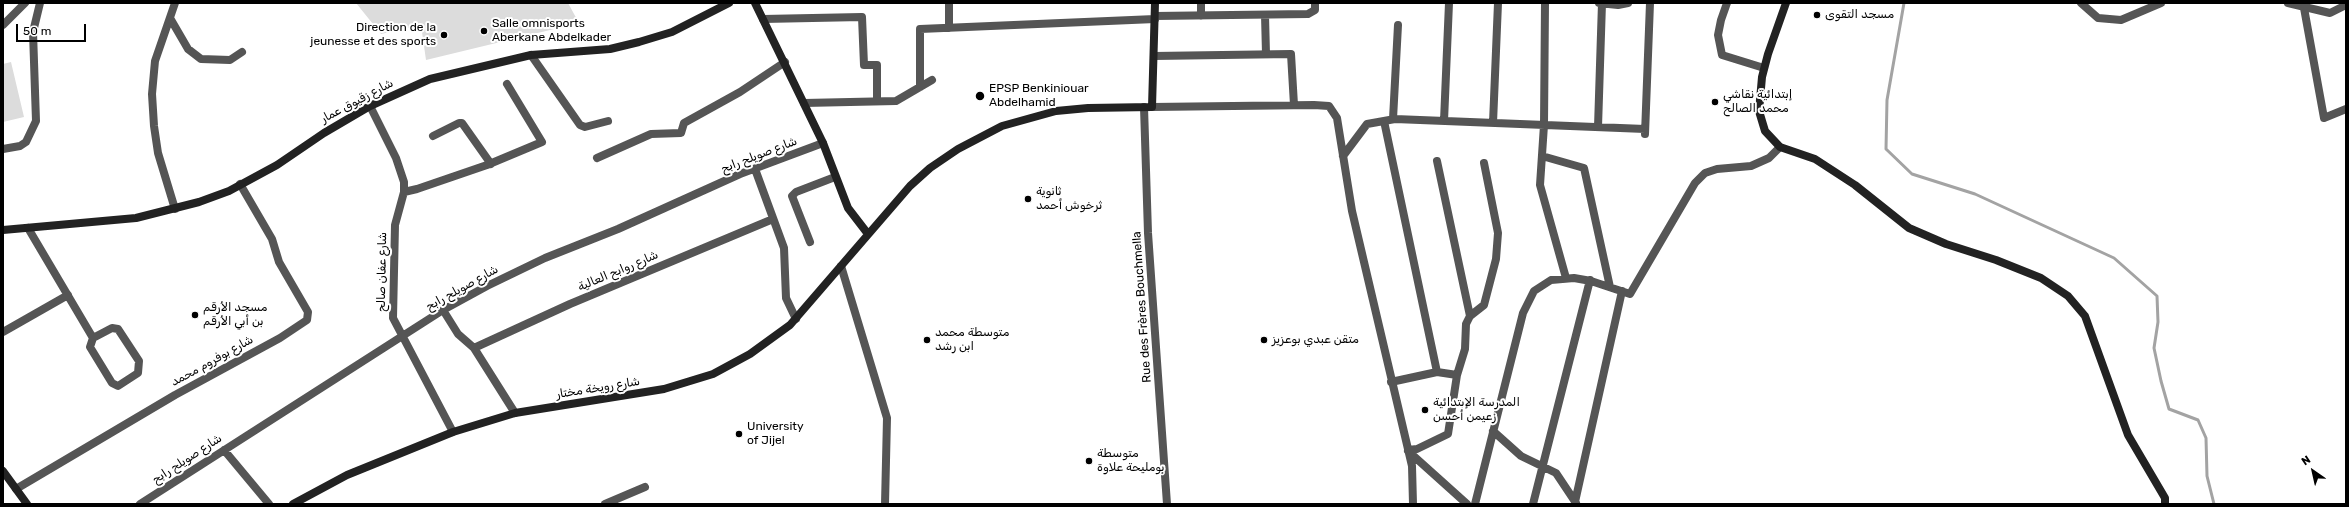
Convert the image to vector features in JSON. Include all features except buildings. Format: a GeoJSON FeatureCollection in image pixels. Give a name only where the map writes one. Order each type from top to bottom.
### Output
{"type":"FeatureCollection","features":[{"type":"Feature","properties":{"kind":"main road","name":"شارع زقيوق عمار"},"geometry":{"type":"LineString","coordinates":[[3,230],[136,218],[209,199],[282,162],[324,133],[370,106],[430,79],[464,69],[531,54],[610,49],[639,42],[672,32],[729,3]]}},
{"type":"Feature","properties":{"kind":"main road"},"geometry":{"type":"LineString","coordinates":[[755,3],[785,62],[823,143],[848,208],[868,234]]}},
{"type":"Feature","properties":{"kind":"main road"},"geometry":{"type":"LineString","coordinates":[[1148,107],[1154,56],[1155,3]]}},
{"type":"Feature","properties":{"kind":"main road"},"geometry":{"type":"LineString","coordinates":[[1786,3],[1764,68],[1760,94],[1760,120],[1764,132],[1780,147],[1815,159],[1855,185],[1909,228],[1946,244],[2007,264],[2041,278],[2068,296],[2085,316],[2128,434],[2165,498],[2166,504]]}},
{"type":"Feature","properties":{"kind":"main road","name":"شارع رويخة مختار"},"geometry":{"type":"LineString","coordinates":[[293,504],[347,476],[453,432],[515,414],[664,389],[712,374],[750,354],[780,334],[796,319],[868,234],[919,177],[944,158],[990,132],[1024,118],[1056,111],[1088,108],[1148,107]]}},
{"type":"Feature","properties":{"kind":"main road"},"geometry":{"type":"LineString","coordinates":[[3,471],[27,504]]}},
{"type":"Feature","properties":{"kind":"street"},"geometry":{"type":"LineString","coordinates":[[3,24],[25,3]]}},
{"type":"Feature","properties":{"kind":"street"},"geometry":{"type":"LineString","coordinates":[[3,149],[20,146],[26,142],[36,121],[33,32],[40,3]]}},
{"type":"Feature","properties":{"kind":"street"},"geometry":{"type":"LineString","coordinates":[[174,209],[158,152],[152,106],[153,72],[175,3]]}},
{"type":"Feature","properties":{"kind":"street"},"geometry":{"type":"LineString","coordinates":[[948,3],[949,28]]}},
{"type":"Feature","properties":{"kind":"street"},"geometry":{"type":"LineString","coordinates":[[1201,3],[1201,16]]}},
{"type":"Feature","properties":{"kind":"street"},"geometry":{"type":"LineString","coordinates":[[920,87],[920,29],[1201,16],[1310,13],[1315,10],[1315,3]]}},
{"type":"Feature","properties":{"kind":"street"},"geometry":{"type":"LineString","coordinates":[[1444,122],[1449,3]]}},
{"type":"Feature","properties":{"kind":"street"},"geometry":{"type":"LineString","coordinates":[[1494,123],[1498,3]]}},
{"type":"Feature","properties":{"kind":"street"},"geometry":{"type":"LineString","coordinates":[[1545,3],[1544,125],[1540,185],[1566,278]]}},
{"type":"Feature","properties":{"kind":"street"},"geometry":{"type":"LineString","coordinates":[[1598,3],[1618,5],[1628,3]]}},
{"type":"Feature","properties":{"kind":"street"},"geometry":{"type":"LineString","coordinates":[[1598,127],[1602,3]]}},
{"type":"Feature","properties":{"kind":"street"},"geometry":{"type":"LineString","coordinates":[[1343,156],[1367,124],[1389,120],[1598,127],[1645,132],[1650,3]]}},
{"type":"Feature","properties":{"kind":"street"},"geometry":{"type":"LineString","coordinates":[[1728,3],[1721,20],[1718,36],[1722,55],[1764,68]]}},
{"type":"Feature","properties":{"kind":"street"},"geometry":{"type":"LineString","coordinates":[[2081,3],[2098,18],[2121,20],[2161,3]]}},
{"type":"Feature","properties":{"kind":"street"},"geometry":{"type":"LineString","coordinates":[[2288,3],[2330,13],[2346,5]]}},
{"type":"Feature","properties":{"kind":"street"},"geometry":{"type":"LineString","coordinates":[[2304,8],[2324,118],[2346,109]]}},
{"type":"Feature","properties":{"kind":"street"},"geometry":{"type":"LineString","coordinates":[[1265,15],[1266,54]]}},
{"type":"Feature","properties":{"kind":"street"},"geometry":{"type":"LineString","coordinates":[[763,19],[862,17],[864,65],[877,65],[877,101]]}},
{"type":"Feature","properties":{"kind":"street"},"geometry":{"type":"LineString","coordinates":[[170,18],[188,49],[201,59],[230,60],[242,52]]}},
{"type":"Feature","properties":{"kind":"street"},"geometry":{"type":"LineString","coordinates":[[1398,25],[1389,120],[1438,372]]}},
{"type":"Feature","properties":{"kind":"street"},"geometry":{"type":"LineString","coordinates":[[531,54],[580,125],[585,127],[608,121]]}},
{"type":"Feature","properties":{"kind":"street"},"geometry":{"type":"LineString","coordinates":[[1154,56],[1291,54],[1294,105]]}},
{"type":"Feature","properties":{"kind":"street"},"geometry":{"type":"LineString","coordinates":[[597,158],[651,134],[681,133],[684,123],[740,92],[785,62]]}},
{"type":"Feature","properties":{"kind":"street"},"geometry":{"type":"LineString","coordinates":[[804,102],[896,101],[932,80]]}},
{"type":"Feature","properties":{"kind":"street"},"geometry":{"type":"LineString","coordinates":[[404,192],[417,190],[491,164],[542,142],[507,84]]}},
{"type":"Feature","properties":{"kind":"street","name":"شارع عفان صالح"},"geometry":{"type":"LineString","coordinates":[[370,106],[403,174],[404,192],[395,225],[393,313],[395,324],[453,432]]}},
{"type":"Feature","properties":{"kind":"street"},"geometry":{"type":"LineString","coordinates":[[1148,107],[1329,106],[1337,118],[1354,218],[1408,450],[1412,472],[1413,504]]}},
{"type":"Feature","properties":{"kind":"street","name":"Rue des Frères Bouchmella"},"geometry":{"type":"LineString","coordinates":[[1148,107],[1148,233],[1167,504]]}},
{"type":"Feature","properties":{"kind":"street"},"geometry":{"type":"LineString","coordinates":[[433,136],[459,122],[462,123],[491,164]]}},
{"type":"Feature","properties":{"kind":"street","name":"شارع صويلح رابح"},"geometry":{"type":"LineString","coordinates":[[140,504],[403,338],[443,310],[544,258],[618,228],[755,168],[823,143]]}},
{"type":"Feature","properties":{"kind":"street"},"geometry":{"type":"LineString","coordinates":[[1475,504],[1526,303],[1534,291],[1545,282],[1566,278],[1590,280],[1630,294],[1694,183],[1705,173],[1717,169],[1751,166],[1770,158],[1780,147]]}},
{"type":"Feature","properties":{"kind":"street"},"geometry":{"type":"LineString","coordinates":[[1542,156],[1584,168],[1610,287]]}},
{"type":"Feature","properties":{"kind":"street"},"geometry":{"type":"LineString","coordinates":[[1437,161],[1470,316]]}},
{"type":"Feature","properties":{"kind":"street"},"geometry":{"type":"LineString","coordinates":[[1408,450],[1417,449],[1448,434],[1457,374],[1465,349],[1466,324],[1470,316],[1484,304],[1496,259],[1498,233],[1484,163]]}},
{"type":"Feature","properties":{"kind":"street"},"geometry":{"type":"LineString","coordinates":[[755,168],[784,248],[786,298],[796,319]]}},
{"type":"Feature","properties":{"kind":"street"},"geometry":{"type":"LineString","coordinates":[[810,242],[792,196],[796,192],[835,177]]}},
{"type":"Feature","properties":{"kind":"street","name":"شارع بوفروم محمد"},"geometry":{"type":"LineString","coordinates":[[16,489],[175,395],[280,338],[307,320],[308,312],[279,262],[272,239],[240,184]]}},
{"type":"Feature","properties":{"kind":"street","name":"شارع روابح العالية"},"geometry":{"type":"LineString","coordinates":[[474,348],[570,304],[773,220]]}},
{"type":"Feature","properties":{"kind":"street"},"geometry":{"type":"LineString","coordinates":[[28,228],[93,338],[90,347],[112,383],[118,386],[138,373],[139,361],[118,329],[112,328],[93,338]]}},
{"type":"Feature","properties":{"kind":"street"},"geometry":{"type":"LineString","coordinates":[[841,266],[888,418],[885,504]]}},
{"type":"Feature","properties":{"kind":"street"},"geometry":{"type":"LineString","coordinates":[[1533,504],[1590,280]]}},
{"type":"Feature","properties":{"kind":"street"},"geometry":{"type":"LineString","coordinates":[[1575,503],[1622,291]]}},
{"type":"Feature","properties":{"kind":"street"},"geometry":{"type":"LineString","coordinates":[[4,329],[68,295]]}},
{"type":"Feature","properties":{"kind":"street"},"geometry":{"type":"LineString","coordinates":[[443,310],[458,334],[474,348],[515,414]]}},
{"type":"Feature","properties":{"kind":"street"},"geometry":{"type":"LineString","coordinates":[[1391,382],[1438,372],[1457,374]]}},
{"type":"Feature","properties":{"kind":"street"},"geometry":{"type":"LineString","coordinates":[[1493,431],[1521,456],[1543,465],[1556,473],[1575,503]]}},
{"type":"Feature","properties":{"kind":"street"},"geometry":{"type":"LineString","coordinates":[[224,450],[269,504]]}},
{"type":"Feature","properties":{"kind":"street"},"geometry":{"type":"LineString","coordinates":[[1408,450],[1467,504]]}},
{"type":"Feature","properties":{"kind":"street"},"geometry":{"type":"LineString","coordinates":[[605,504],[645,487]]}},
{"type":"Feature","properties":{"kind":"shaded area","name":"Salle omnisports Aberkane Abdelkader"},"geometry":{"type":"Polygon","coordinates":[[[356,3],[568,3],[579,23],[426,60],[421,25],[381,34],[356,3]]]}},
{"type":"Feature","properties":{"kind":"shaded area"},"geometry":{"type":"Polygon","coordinates":[[[11,62],[24,117],[3,122],[3,64],[11,62]]]}},
{"type":"Feature","properties":{"kind":"waterway"},"geometry":{"type":"LineString","coordinates":[[1904,3],[1887,100],[1886,149],[1912,174],[1975,194],[2114,258],[2157,296],[2158,322],[2154,348],[2161,381],[2169,409],[2198,420],[2206,438],[2207,476],[2214,504]]}},
{"type":"Feature","properties":{"kind":"place","name":"مسجد التقوى"},"geometry":{"type":"Point","coordinates":[1817,15]}},
{"type":"Feature","properties":{"kind":"place","name":"Salle omnisports Aberkane Abdelkader"},"geometry":{"type":"Point","coordinates":[484,31]}},
{"type":"Feature","properties":{"kind":"place","name":"Direction de la jeunesse et des sports"},"geometry":{"type":"Point","coordinates":[444,35]}},
{"type":"Feature","properties":{"kind":"place","name":"EPSP Benkiniouar Abdelhamid"},"geometry":{"type":"Point","coordinates":[980,96]}},
{"type":"Feature","properties":{"kind":"place","name":"إبتدائية نقاشي محمد الصالح"},"geometry":{"type":"Point","coordinates":[1715,102]}},
{"type":"Feature","properties":{"kind":"place","name":"ثانوية ثرخوش أحمد"},"geometry":{"type":"Point","coordinates":[1028,199]}},
{"type":"Feature","properties":{"kind":"place","name":"مسجد الأرقم بن أبي الأرقم"},"geometry":{"type":"Point","coordinates":[195,315]}},
{"type":"Feature","properties":{"kind":"place","name":"متوسطة محمد ابن رشد"},"geometry":{"type":"Point","coordinates":[927,340]}},
{"type":"Feature","properties":{"kind":"place","name":"متقن عبدي بوعزيز"},"geometry":{"type":"Point","coordinates":[1264,340]}},
{"type":"Feature","properties":{"kind":"place","name":"المدرسة الإبتدائية زعيمن أحسن"},"geometry":{"type":"Point","coordinates":[1425,410]}},
{"type":"Feature","properties":{"kind":"place","name":"University of Jijel"},"geometry":{"type":"Point","coordinates":[739,434]}},
{"type":"Feature","properties":{"kind":"place","name":"متوسطة بومليحة علاوة"},"geometry":{"type":"Point","coordinates":[1089,461]}}]}
